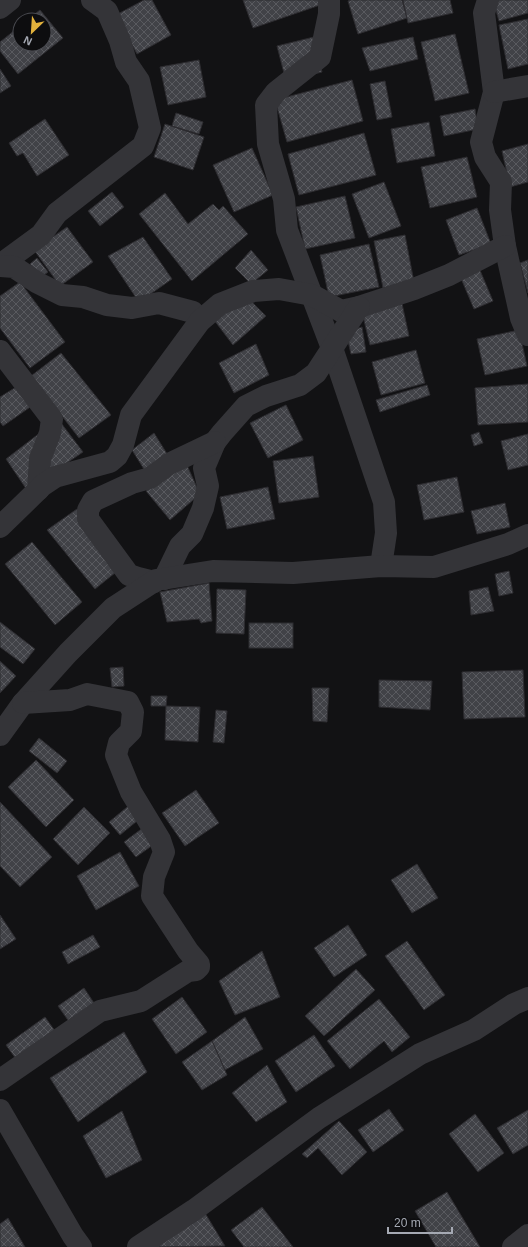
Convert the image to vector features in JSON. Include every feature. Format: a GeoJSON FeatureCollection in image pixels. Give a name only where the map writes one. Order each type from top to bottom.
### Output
{"type":"FeatureCollection","features":[{"type":"Feature","properties":{"kind":"street"},"geometry":{"type":"LineString","coordinates":[[0,8],[10,0]]}},
{"type":"Feature","properties":{"kind":"street"},"geometry":{"type":"LineString","coordinates":[[0,266],[41,234],[57,213],[143,146],[150,128],[139,81],[126,62],[120,41],[107,11],[92,0]]}},
{"type":"Feature","properties":{"kind":"street"},"geometry":{"type":"LineString","coordinates":[[329,0],[329,14],[320,57],[276,92],[266,105],[268,144],[284,199],[286,230],[332,348],[384,502],[386,533],[381,566]]}},
{"type":"Feature","properties":{"kind":"street"},"geometry":{"type":"LineString","coordinates":[[488,0],[484,14],[494,92],[481,142],[485,157],[501,182],[500,210],[505,246],[521,318],[528,335]]}},
{"type":"Feature","properties":{"kind":"street"},"geometry":{"type":"LineString","coordinates":[[494,92],[528,86]]}},
{"type":"Feature","properties":{"kind":"street"},"geometry":{"type":"LineString","coordinates":[[0,527],[38,490],[55,477],[110,462],[117,456],[123,445],[131,415],[200,321],[220,304],[253,291],[279,289],[312,295],[342,310],[359,307],[414,289],[449,275],[505,246]]}},
{"type":"Feature","properties":{"kind":"street"},"geometry":{"type":"LineString","coordinates":[[0,266],[14,266],[38,283],[62,296],[83,297],[107,305],[132,308],[159,303],[193,312],[200,321]]}},
{"type":"Feature","properties":{"kind":"street"},"geometry":{"type":"LineString","coordinates":[[0,735],[23,703],[68,653],[113,608],[159,580],[180,546],[192,534],[203,508],[208,486],[204,468],[215,442],[222,433],[246,406],[266,396],[300,385],[316,373],[359,307]]}},
{"type":"Feature","properties":{"kind":"street"},"geometry":{"type":"LineString","coordinates":[[0,351],[52,420],[50,433],[40,459],[38,490]]}},
{"type":"Feature","properties":{"kind":"street"},"geometry":{"type":"LineString","coordinates":[[215,442],[169,464],[150,478],[132,483],[94,501],[88,510],[88,519],[129,575],[159,580],[212,571],[293,573],[381,566],[434,566],[508,544],[528,535]]}},
{"type":"Feature","properties":{"kind":"street"},"geometry":{"type":"LineString","coordinates":[[110,462],[129,469],[145,470],[169,464]]}},
{"type":"Feature","properties":{"kind":"street"},"geometry":{"type":"LineString","coordinates":[[0,1080],[100,1011],[140,1001],[188,971],[196,970],[199,967],[199,964],[188,951],[152,896],[154,877],[164,852],[160,840],[131,792],[116,755],[119,743],[131,731],[134,712],[128,702],[87,694],[70,700],[23,703]]}},
{"type":"Feature","properties":{"kind":"street"},"geometry":{"type":"LineString","coordinates":[[138,1247],[194,1210],[320,1118],[420,1054],[474,1030],[514,1004],[528,998]]}},
{"type":"Feature","properties":{"kind":"street"},"geometry":{"type":"LineString","coordinates":[[0,1110],[72,1243]]}},
{"type":"Feature","properties":{"kind":"street"},"geometry":{"type":"LineString","coordinates":[[513,1247],[528,1235]]}},
{"type":"Feature","properties":{"kind":"building"},"geometry":{"type":"Polygon","coordinates":[[[144,0],[152,0],[171,35],[137,54],[116,15],[144,0]]]}},
{"type":"Feature","properties":{"kind":"building"},"geometry":{"type":"Polygon","coordinates":[[[243,0],[325,0],[326,3],[253,28],[243,0]]]}},
{"type":"Feature","properties":{"kind":"building"},"geometry":{"type":"Polygon","coordinates":[[[402,0],[407,18],[358,34],[348,1],[402,0]]]}},
{"type":"Feature","properties":{"kind":"building"},"geometry":{"type":"Polygon","coordinates":[[[403,0],[450,0],[453,13],[408,23],[403,0]]]}},
{"type":"Feature","properties":{"kind":"building"},"geometry":{"type":"Polygon","coordinates":[[[493,0],[528,0],[528,13],[499,21],[493,0]]]}},
{"type":"Feature","properties":{"kind":"building"},"geometry":{"type":"Polygon","coordinates":[[[528,19],[528,64],[508,69],[499,25],[528,19]]]}},
{"type":"Feature","properties":{"kind":"building"},"geometry":{"type":"Polygon","coordinates":[[[52,25],[63,38],[52,47],[52,25]]]}},
{"type":"Feature","properties":{"kind":"building"},"geometry":{"type":"Polygon","coordinates":[[[12,32],[12,52],[46,52],[18,74],[0,51],[0,42],[12,32]]]}},
{"type":"Feature","properties":{"kind":"building"},"geometry":{"type":"Polygon","coordinates":[[[455,34],[469,93],[435,101],[421,42],[455,34]]]}},
{"type":"Feature","properties":{"kind":"building"},"geometry":{"type":"Polygon","coordinates":[[[314,37],[322,72],[286,81],[277,46],[314,37]]]}},
{"type":"Feature","properties":{"kind":"building"},"geometry":{"type":"Polygon","coordinates":[[[413,37],[418,59],[370,71],[362,48],[413,37]]]}},
{"type":"Feature","properties":{"kind":"building"},"geometry":{"type":"Polygon","coordinates":[[[199,60],[206,97],[168,105],[160,67],[199,60]]]}},
{"type":"Feature","properties":{"kind":"building"},"geometry":{"type":"Polygon","coordinates":[[[0,69],[11,86],[0,93],[0,69]]]}},
{"type":"Feature","properties":{"kind":"building"},"geometry":{"type":"Polygon","coordinates":[[[352,80],[363,121],[287,142],[275,100],[352,80]]]}},
{"type":"Feature","properties":{"kind":"building"},"geometry":{"type":"Polygon","coordinates":[[[385,81],[392,117],[377,120],[370,84],[385,81]]]}},
{"type":"Feature","properties":{"kind":"building"},"geometry":{"type":"Polygon","coordinates":[[[475,109],[478,129],[444,136],[440,116],[475,109]]]}},
{"type":"Feature","properties":{"kind":"building"},"geometry":{"type":"Polygon","coordinates":[[[176,113],[203,122],[199,134],[172,126],[176,113]]]}},
{"type":"Feature","properties":{"kind":"building"},"geometry":{"type":"Polygon","coordinates":[[[45,119],[69,155],[37,176],[23,153],[17,156],[9,143],[45,119]]]}},
{"type":"Feature","properties":{"kind":"building"},"geometry":{"type":"Polygon","coordinates":[[[429,122],[435,156],[397,163],[391,129],[429,122]]]}},
{"type":"Feature","properties":{"kind":"building"},"geometry":{"type":"Polygon","coordinates":[[[165,124],[204,137],[193,170],[154,157],[165,124]]]}},
{"type":"Feature","properties":{"kind":"building"},"geometry":{"type":"Polygon","coordinates":[[[364,133],[376,175],[299,195],[288,154],[364,133]]]}},
{"type":"Feature","properties":{"kind":"building"},"geometry":{"type":"Polygon","coordinates":[[[528,144],[528,182],[510,187],[502,151],[528,144]]]}},
{"type":"Feature","properties":{"kind":"building"},"geometry":{"type":"Polygon","coordinates":[[[252,148],[273,195],[234,212],[213,165],[252,148]]]}},
{"type":"Feature","properties":{"kind":"building"},"geometry":{"type":"Polygon","coordinates":[[[467,157],[477,197],[430,208],[421,167],[467,157]]]}},
{"type":"Feature","properties":{"kind":"building"},"geometry":{"type":"Polygon","coordinates":[[[384,182],[401,226],[369,238],[352,194],[384,182]]]}},
{"type":"Feature","properties":{"kind":"building"},"geometry":{"type":"Polygon","coordinates":[[[112,192],[124,207],[100,226],[88,211],[112,192]]]}},
{"type":"Feature","properties":{"kind":"building"},"geometry":{"type":"Polygon","coordinates":[[[165,193],[188,224],[213,204],[219,210],[223,206],[248,234],[192,281],[139,214],[165,193]]]}},
{"type":"Feature","properties":{"kind":"building"},"geometry":{"type":"Polygon","coordinates":[[[345,196],[355,238],[305,249],[296,207],[345,196]]]}},
{"type":"Feature","properties":{"kind":"building"},"geometry":{"type":"Polygon","coordinates":[[[477,208],[491,244],[459,255],[446,220],[477,208]]]}},
{"type":"Feature","properties":{"kind":"building"},"geometry":{"type":"Polygon","coordinates":[[[67,227],[93,262],[60,286],[34,250],[67,227]]]}},
{"type":"Feature","properties":{"kind":"building"},"geometry":{"type":"Polygon","coordinates":[[[405,235],[414,282],[383,288],[374,241],[405,235]]]}},
{"type":"Feature","properties":{"kind":"building"},"geometry":{"type":"Polygon","coordinates":[[[143,237],[172,279],[139,302],[108,256],[143,237]]]}},
{"type":"Feature","properties":{"kind":"building"},"geometry":{"type":"Polygon","coordinates":[[[369,244],[379,287],[329,297],[320,255],[369,244]]]}},
{"type":"Feature","properties":{"kind":"building"},"geometry":{"type":"Polygon","coordinates":[[[251,250],[268,270],[251,284],[235,268],[251,250]]]}},
{"type":"Feature","properties":{"kind":"building"},"geometry":{"type":"Polygon","coordinates":[[[37,258],[48,272],[40,278],[30,264],[37,258]]]}},
{"type":"Feature","properties":{"kind":"building"},"geometry":{"type":"Polygon","coordinates":[[[528,260],[528,293],[520,263],[528,260]]]}},
{"type":"Feature","properties":{"kind":"building"},"geometry":{"type":"Polygon","coordinates":[[[479,268],[493,301],[474,309],[460,276],[479,268]]]}},
{"type":"Feature","properties":{"kind":"building"},"geometry":{"type":"Polygon","coordinates":[[[20,282],[65,342],[30,368],[0,328],[0,296],[20,282]]]}},
{"type":"Feature","properties":{"kind":"building"},"geometry":{"type":"Polygon","coordinates":[[[247,297],[266,316],[233,345],[211,316],[247,297]]]}},
{"type":"Feature","properties":{"kind":"building"},"geometry":{"type":"Polygon","coordinates":[[[401,299],[409,336],[370,345],[361,308],[401,299]]]}},
{"type":"Feature","properties":{"kind":"building"},"geometry":{"type":"Polygon","coordinates":[[[362,327],[366,352],[351,354],[346,332],[362,327]]]}},
{"type":"Feature","properties":{"kind":"building"},"geometry":{"type":"Polygon","coordinates":[[[519,330],[527,366],[485,375],[477,339],[519,330]]]}},
{"type":"Feature","properties":{"kind":"building"},"geometry":{"type":"Polygon","coordinates":[[[256,344],[269,375],[234,393],[219,363],[256,344]]]}},
{"type":"Feature","properties":{"kind":"building"},"geometry":{"type":"Polygon","coordinates":[[[416,350],[425,383],[381,395],[372,362],[416,350]]]}},
{"type":"Feature","properties":{"kind":"building"},"geometry":{"type":"Polygon","coordinates":[[[61,353],[111,415],[79,438],[31,376],[61,353]]]}},
{"type":"Feature","properties":{"kind":"building"},"geometry":{"type":"Polygon","coordinates":[[[21,384],[36,403],[3,426],[0,422],[0,397],[21,384]]]}},
{"type":"Feature","properties":{"kind":"building"},"geometry":{"type":"Polygon","coordinates":[[[528,384],[528,422],[478,425],[475,388],[528,384]]]}},
{"type":"Feature","properties":{"kind":"building"},"geometry":{"type":"Polygon","coordinates":[[[427,385],[430,395],[380,412],[376,400],[427,385]]]}},
{"type":"Feature","properties":{"kind":"building"},"geometry":{"type":"Polygon","coordinates":[[[286,405],[303,440],[268,458],[250,423],[286,405]]]}},
{"type":"Feature","properties":{"kind":"building"},"geometry":{"type":"Polygon","coordinates":[[[58,419],[83,452],[27,490],[6,459],[58,419]]]}},
{"type":"Feature","properties":{"kind":"building"},"geometry":{"type":"Polygon","coordinates":[[[479,432],[483,443],[474,446],[471,435],[479,432]]]}},
{"type":"Feature","properties":{"kind":"building"},"geometry":{"type":"Polygon","coordinates":[[[154,433],[169,457],[147,474],[132,450],[154,433]]]}},
{"type":"Feature","properties":{"kind":"building"},"geometry":{"type":"Polygon","coordinates":[[[528,434],[528,465],[508,470],[501,441],[528,434]]]}},
{"type":"Feature","properties":{"kind":"building"},"geometry":{"type":"Polygon","coordinates":[[[313,456],[319,497],[279,503],[273,461],[313,456]]]}},
{"type":"Feature","properties":{"kind":"building"},"geometry":{"type":"Polygon","coordinates":[[[185,461],[200,494],[170,520],[146,491],[185,461]]]}},
{"type":"Feature","properties":{"kind":"building"},"geometry":{"type":"Polygon","coordinates":[[[457,477],[464,512],[424,520],[417,485],[457,477]]]}},
{"type":"Feature","properties":{"kind":"building"},"geometry":{"type":"Polygon","coordinates":[[[268,487],[275,519],[227,529],[220,497],[268,487]]]}},
{"type":"Feature","properties":{"kind":"building"},"geometry":{"type":"Polygon","coordinates":[[[505,503],[510,527],[477,534],[471,511],[505,503]]]}},
{"type":"Feature","properties":{"kind":"building"},"geometry":{"type":"Polygon","coordinates":[[[77,509],[121,568],[95,589],[47,530],[77,509]]]}},
{"type":"Feature","properties":{"kind":"building"},"geometry":{"type":"Polygon","coordinates":[[[32,542],[82,602],[55,625],[5,564],[32,542]]]}},
{"type":"Feature","properties":{"kind":"building"},"geometry":{"type":"Polygon","coordinates":[[[509,571],[513,593],[499,596],[495,574],[509,571]]]}},
{"type":"Feature","properties":{"kind":"building"},"geometry":{"type":"Polygon","coordinates":[[[209,583],[212,621],[201,623],[199,619],[167,622],[160,592],[209,583]]]}},
{"type":"Feature","properties":{"kind":"building"},"geometry":{"type":"Polygon","coordinates":[[[488,587],[494,611],[471,615],[469,591],[488,587]]]}},
{"type":"Feature","properties":{"kind":"building"},"geometry":{"type":"Polygon","coordinates":[[[217,589],[246,590],[244,634],[216,633],[217,589]]]}},
{"type":"Feature","properties":{"kind":"building"},"geometry":{"type":"Polygon","coordinates":[[[0,622],[35,649],[23,664],[0,647],[0,622]]]}},
{"type":"Feature","properties":{"kind":"building"},"geometry":{"type":"Polygon","coordinates":[[[249,623],[293,623],[293,648],[249,648],[249,623]]]}},
{"type":"Feature","properties":{"kind":"building"},"geometry":{"type":"Polygon","coordinates":[[[0,661],[16,676],[0,693],[0,661]]]}},
{"type":"Feature","properties":{"kind":"building"},"geometry":{"type":"Polygon","coordinates":[[[123,667],[124,686],[112,687],[110,668],[123,667]]]}},
{"type":"Feature","properties":{"kind":"building"},"geometry":{"type":"Polygon","coordinates":[[[523,670],[525,717],[464,719],[462,672],[523,670]]]}},
{"type":"Feature","properties":{"kind":"building"},"geometry":{"type":"Polygon","coordinates":[[[379,680],[432,681],[430,710],[379,707],[379,680]]]}},
{"type":"Feature","properties":{"kind":"building"},"geometry":{"type":"Polygon","coordinates":[[[312,688],[329,688],[327,722],[313,721],[312,688]]]}},
{"type":"Feature","properties":{"kind":"building"},"geometry":{"type":"Polygon","coordinates":[[[151,696],[167,696],[166,706],[151,706],[151,696]]]}},
{"type":"Feature","properties":{"kind":"building"},"geometry":{"type":"Polygon","coordinates":[[[166,706],[200,707],[198,742],[165,740],[166,706]]]}},
{"type":"Feature","properties":{"kind":"building"},"geometry":{"type":"Polygon","coordinates":[[[216,710],[227,711],[224,743],[213,742],[216,710]]]}},
{"type":"Feature","properties":{"kind":"building"},"geometry":{"type":"Polygon","coordinates":[[[39,738],[67,761],[57,773],[29,751],[39,738]]]}},
{"type":"Feature","properties":{"kind":"building"},"geometry":{"type":"Polygon","coordinates":[[[36,760],[74,800],[46,827],[8,787],[36,760]]]}},
{"type":"Feature","properties":{"kind":"building"},"geometry":{"type":"Polygon","coordinates":[[[196,790],[219,823],[185,846],[162,813],[196,790]]]}},
{"type":"Feature","properties":{"kind":"building"},"geometry":{"type":"Polygon","coordinates":[[[0,802],[52,857],[20,887],[0,866],[0,802]]]}},
{"type":"Feature","properties":{"kind":"building"},"geometry":{"type":"Polygon","coordinates":[[[132,803],[143,816],[120,835],[109,822],[132,803]]]}},
{"type":"Feature","properties":{"kind":"building"},"geometry":{"type":"Polygon","coordinates":[[[84,807],[110,833],[78,865],[53,839],[84,807]]]}},
{"type":"Feature","properties":{"kind":"building"},"geometry":{"type":"Polygon","coordinates":[[[148,824],[160,840],[136,857],[124,842],[148,824]]]}},
{"type":"Feature","properties":{"kind":"building"},"geometry":{"type":"Polygon","coordinates":[[[120,852],[139,886],[96,910],[77,876],[120,852]]]}},
{"type":"Feature","properties":{"kind":"building"},"geometry":{"type":"Polygon","coordinates":[[[417,864],[438,898],[412,913],[391,880],[417,864]]]}},
{"type":"Feature","properties":{"kind":"building"},"geometry":{"type":"Polygon","coordinates":[[[0,915],[16,939],[0,949],[0,915]]]}},
{"type":"Feature","properties":{"kind":"building"},"geometry":{"type":"Polygon","coordinates":[[[348,925],[367,955],[334,977],[314,948],[348,925]]]}},
{"type":"Feature","properties":{"kind":"building"},"geometry":{"type":"Polygon","coordinates":[[[93,935],[100,947],[68,964],[62,952],[93,935]]]}},
{"type":"Feature","properties":{"kind":"building"},"geometry":{"type":"Polygon","coordinates":[[[407,941],[445,995],[424,1010],[385,956],[407,941]]]}},
{"type":"Feature","properties":{"kind":"building"},"geometry":{"type":"Polygon","coordinates":[[[262,951],[280,997],[235,1015],[219,981],[262,951]]]}},
{"type":"Feature","properties":{"kind":"building"},"geometry":{"type":"Polygon","coordinates":[[[356,969],[375,990],[324,1036],[305,1016],[356,969]]]}},
{"type":"Feature","properties":{"kind":"building"},"geometry":{"type":"Polygon","coordinates":[[[84,988],[96,1006],[70,1023],[58,1006],[84,988]]]}},
{"type":"Feature","properties":{"kind":"building"},"geometry":{"type":"Polygon","coordinates":[[[182,997],[207,1032],[176,1054],[152,1019],[182,997]]]}},
{"type":"Feature","properties":{"kind":"building"},"geometry":{"type":"Polygon","coordinates":[[[379,999],[410,1037],[392,1052],[384,1041],[350,1069],[327,1041],[379,999]]]}},
{"type":"Feature","properties":{"kind":"building"},"geometry":{"type":"Polygon","coordinates":[[[45,1017],[55,1031],[16,1059],[6,1045],[45,1017]]]}},
{"type":"Feature","properties":{"kind":"building"},"geometry":{"type":"Polygon","coordinates":[[[245,1017],[263,1049],[225,1070],[212,1041],[245,1017]]]}},
{"type":"Feature","properties":{"kind":"building"},"geometry":{"type":"Polygon","coordinates":[[[124,1032],[147,1072],[78,1122],[50,1078],[124,1032]]]}},
{"type":"Feature","properties":{"kind":"building"},"geometry":{"type":"Polygon","coordinates":[[[314,1035],[335,1066],[296,1092],[275,1061],[314,1035]]]}},
{"type":"Feature","properties":{"kind":"building"},"geometry":{"type":"Polygon","coordinates":[[[212,1041],[227,1075],[202,1090],[182,1062],[212,1041]]]}},
{"type":"Feature","properties":{"kind":"building"},"geometry":{"type":"Polygon","coordinates":[[[267,1065],[287,1102],[256,1122],[232,1093],[267,1065]]]}},
{"type":"Feature","properties":{"kind":"building"},"geometry":{"type":"Polygon","coordinates":[[[389,1109],[404,1130],[373,1152],[358,1130],[389,1109]]]}},
{"type":"Feature","properties":{"kind":"building"},"geometry":{"type":"Polygon","coordinates":[[[528,1110],[528,1145],[513,1154],[497,1128],[528,1110]]]}},
{"type":"Feature","properties":{"kind":"building"},"geometry":{"type":"Polygon","coordinates":[[[122,1111],[142,1160],[106,1178],[83,1136],[122,1111]]]}},
{"type":"Feature","properties":{"kind":"building"},"geometry":{"type":"Polygon","coordinates":[[[475,1114],[504,1153],[478,1172],[449,1134],[475,1114]]]}},
{"type":"Feature","properties":{"kind":"building"},"geometry":{"type":"Polygon","coordinates":[[[339,1121],[367,1152],[342,1175],[318,1148],[307,1158],[302,1154],[339,1121]]]}},
{"type":"Feature","properties":{"kind":"building"},"geometry":{"type":"Polygon","coordinates":[[[447,1192],[480,1247],[436,1247],[415,1211],[447,1192]]]}},
{"type":"Feature","properties":{"kind":"building"},"geometry":{"type":"Polygon","coordinates":[[[262,1207],[293,1247],[244,1247],[231,1230],[262,1207]]]}},
{"type":"Feature","properties":{"kind":"building"},"geometry":{"type":"Polygon","coordinates":[[[205,1213],[225,1246],[147,1247],[205,1213]]]}},
{"type":"Feature","properties":{"kind":"building"},"geometry":{"type":"Polygon","coordinates":[[[8,1218],[25,1247],[0,1247],[0,1224],[8,1218]]]}}]}
